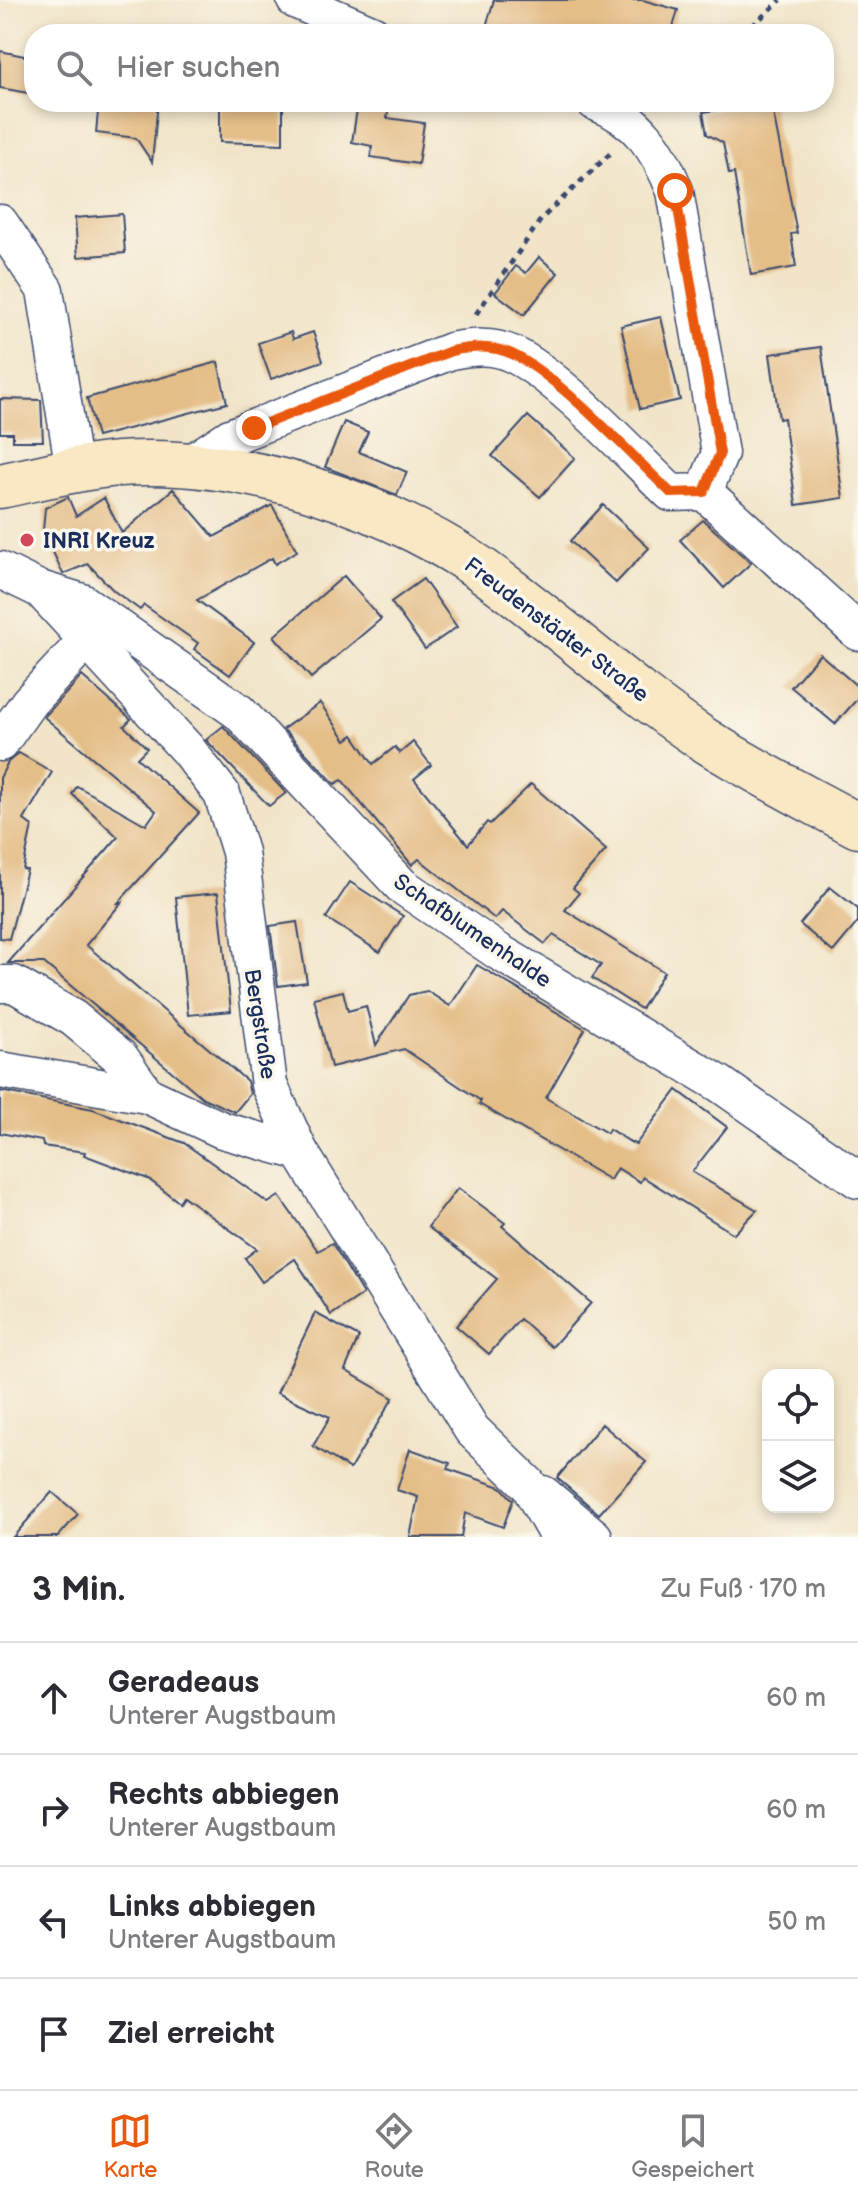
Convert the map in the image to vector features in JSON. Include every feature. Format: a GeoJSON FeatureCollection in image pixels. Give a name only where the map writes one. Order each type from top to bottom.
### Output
{"type":"FeatureCollection","features":[{"type":"Feature","properties":{"kind":"street"},"geometry":{"type":"LineString","coordinates":[[295,0],[350,24]]}},
{"type":"Feature","properties":{"kind":"street"},"geometry":{"type":"LineString","coordinates":[[618,112],[639,127],[665,166],[684,232],[720,453],[704,492]]}},
{"type":"Feature","properties":{"kind":"street"},"geometry":{"type":"LineString","coordinates":[[0,223],[45,290],[74,470]]}},
{"type":"Feature","properties":{"kind":"street"},"geometry":{"type":"LineString","coordinates":[[188,465],[230,437],[451,351],[473,347],[493,348],[526,361],[671,493],[704,492],[858,632]]}},
{"type":"Feature","properties":{"kind":"street","name":"Freudenstädter Straße"},"geometry":{"type":"LineString","coordinates":[[0,486],[118,464],[188,465],[292,484],[387,520],[444,546],[499,581],[699,736],[858,826]]}},
{"type":"Feature","properties":{"kind":"street","name":"Bergstraße"},"geometry":{"type":"LineString","coordinates":[[0,570],[41,590],[187,749],[222,794],[240,852],[269,1085],[300,1152],[472,1430],[528,1484],[558,1537]]}},
{"type":"Feature","properties":{"kind":"street","name":"Schafblumenhalde"},"geometry":{"type":"LineString","coordinates":[[41,590],[82,602],[239,712],[402,886],[499,952],[720,1084],[858,1180]]}},
{"type":"Feature","properties":{"kind":"street"},"geometry":{"type":"LineString","coordinates":[[0,743],[29,702],[86,641]]}},
{"type":"Feature","properties":{"kind":"street"},"geometry":{"type":"LineString","coordinates":[[0,984],[14,984],[73,1018],[120,1057],[147,1095]]}},
{"type":"Feature","properties":{"kind":"street"},"geometry":{"type":"LineString","coordinates":[[0,1070],[147,1095],[222,1130],[300,1152]]}},
{"type":"Feature","properties":{"kind":"street"},"geometry":{"type":"LineString","coordinates":[[528,1484],[558,1504],[594,1537]]}},
{"type":"Feature","properties":{"kind":"path"},"geometry":{"type":"LineString","coordinates":[[754,24],[781,0]]}},
{"type":"Feature","properties":{"kind":"path"},"geometry":{"type":"LineString","coordinates":[[451,351],[542,218],[639,127]]}},
{"type":"Feature","properties":{"kind":"building"},"geometry":{"type":"Polygon","coordinates":[[[494,0],[643,0],[678,10],[674,24],[487,24],[494,0]]]}},
{"type":"Feature","properties":{"kind":"building"},"geometry":{"type":"Polygon","coordinates":[[[0,51],[24,56],[24,92],[0,88],[0,51]]]}},
{"type":"Feature","properties":{"kind":"building"},"geometry":{"type":"Polygon","coordinates":[[[98,112],[157,112],[152,162],[136,138],[96,133],[98,112]]]}},
{"type":"Feature","properties":{"kind":"building"},"geometry":{"type":"Polygon","coordinates":[[[220,112],[283,112],[283,144],[220,142],[220,112]]]}},
{"type":"Feature","properties":{"kind":"building"},"geometry":{"type":"Polygon","coordinates":[[[357,112],[388,112],[387,118],[424,123],[418,164],[371,157],[372,146],[352,142],[357,112]]]}},
{"type":"Feature","properties":{"kind":"building"},"geometry":{"type":"Polygon","coordinates":[[[703,112],[773,112],[797,233],[791,234],[796,267],[751,275],[734,173],[729,174],[723,143],[707,134],[703,112]]]}},
{"type":"Feature","properties":{"kind":"building"},"geometry":{"type":"Polygon","coordinates":[[[122,214],[125,253],[78,257],[75,218],[122,214]]]}},
{"type":"Feature","properties":{"kind":"building"},"geometry":{"type":"Polygon","coordinates":[[[539,257],[558,273],[524,315],[495,293],[516,266],[526,273],[539,257]]]}},
{"type":"Feature","properties":{"kind":"building"},"geometry":{"type":"Polygon","coordinates":[[[661,317],[680,400],[640,409],[621,326],[661,317]]]}},
{"type":"Feature","properties":{"kind":"building"},"geometry":{"type":"Polygon","coordinates":[[[291,332],[293,339],[313,332],[323,361],[271,379],[258,343],[291,332]]]}},
{"type":"Feature","properties":{"kind":"building"},"geometry":{"type":"Polygon","coordinates":[[[821,347],[843,498],[796,505],[784,418],[779,419],[770,354],[821,347]]]}},
{"type":"Feature","properties":{"kind":"building"},"geometry":{"type":"Polygon","coordinates":[[[218,362],[227,403],[97,437],[87,398],[218,362]]]}},
{"type":"Feature","properties":{"kind":"building"},"geometry":{"type":"Polygon","coordinates":[[[0,399],[41,400],[43,441],[13,441],[13,433],[0,433],[0,399]]]}},
{"type":"Feature","properties":{"kind":"building"},"geometry":{"type":"Polygon","coordinates":[[[528,416],[575,458],[540,497],[492,456],[528,416]]]}},
{"type":"Feature","properties":{"kind":"building"},"geometry":{"type":"Polygon","coordinates":[[[344,422],[368,432],[359,452],[407,472],[397,495],[325,467],[344,422]]]}},
{"type":"Feature","properties":{"kind":"building"},"geometry":{"type":"Polygon","coordinates":[[[173,489],[214,537],[272,505],[297,551],[275,564],[272,558],[197,600],[254,642],[230,675],[194,649],[198,643],[144,605],[140,610],[114,591],[88,564],[63,574],[43,530],[45,508],[68,497],[76,516],[104,498],[122,533],[173,489]]]}},
{"type":"Feature","properties":{"kind":"building"},"geometry":{"type":"Polygon","coordinates":[[[603,505],[649,548],[616,583],[570,541],[603,505]]]}},
{"type":"Feature","properties":{"kind":"building"},"geometry":{"type":"Polygon","coordinates":[[[703,520],[751,563],[724,588],[680,540],[703,520]]]}},
{"type":"Feature","properties":{"kind":"building"},"geometry":{"type":"Polygon","coordinates":[[[344,576],[381,619],[311,678],[274,636],[344,576]]]}},
{"type":"Feature","properties":{"kind":"building"},"geometry":{"type":"Polygon","coordinates":[[[423,579],[457,627],[425,649],[391,602],[423,579]]]}},
{"type":"Feature","properties":{"kind":"building"},"geometry":{"type":"Polygon","coordinates":[[[820,654],[858,687],[858,698],[835,724],[791,687],[820,654]]]}},
{"type":"Feature","properties":{"kind":"building"},"geometry":{"type":"Polygon","coordinates":[[[82,676],[131,719],[124,726],[147,748],[137,758],[199,813],[118,903],[122,902],[86,945],[247,1081],[250,1094],[235,1112],[203,1098],[44,963],[8,963],[118,837],[72,794],[77,786],[146,825],[156,811],[44,717],[82,676]]]}},
{"type":"Feature","properties":{"kind":"building"},"geometry":{"type":"Polygon","coordinates":[[[320,703],[346,740],[353,735],[373,764],[395,747],[400,753],[413,742],[431,765],[414,779],[468,845],[487,822],[490,824],[531,784],[606,850],[573,888],[579,893],[565,910],[664,972],[641,1009],[592,978],[601,965],[553,935],[545,944],[502,911],[495,919],[419,859],[412,865],[342,780],[335,784],[283,729],[320,703]]]}},
{"type":"Feature","properties":{"kind":"building"},"geometry":{"type":"Polygon","coordinates":[[[223,726],[286,793],[269,806],[206,740],[223,726]]]}},
{"type":"Feature","properties":{"kind":"building"},"geometry":{"type":"Polygon","coordinates":[[[19,753],[52,772],[24,820],[32,826],[23,869],[27,870],[9,939],[0,938],[0,778],[8,762],[19,753]]]}},
{"type":"Feature","properties":{"kind":"building"},"geometry":{"type":"Polygon","coordinates":[[[350,882],[403,916],[380,952],[326,918],[350,882]]]}},
{"type":"Feature","properties":{"kind":"building"},"geometry":{"type":"Polygon","coordinates":[[[830,887],[858,909],[858,922],[833,952],[800,924],[830,887]]]}},
{"type":"Feature","properties":{"kind":"building"},"geometry":{"type":"Polygon","coordinates":[[[218,893],[231,1011],[188,1015],[176,897],[218,893]]]}},
{"type":"Feature","properties":{"kind":"building"},"geometry":{"type":"Polygon","coordinates":[[[297,922],[307,982],[278,986],[270,926],[297,922]]]}},
{"type":"Feature","properties":{"kind":"building"},"geometry":{"type":"Polygon","coordinates":[[[477,965],[585,1029],[546,1098],[607,1133],[609,1129],[636,1144],[677,1090],[727,1127],[692,1172],[757,1210],[734,1234],[643,1177],[640,1182],[617,1168],[610,1180],[479,1104],[481,1101],[404,1049],[331,1067],[314,998],[343,991],[348,1011],[366,1006],[376,1045],[409,995],[427,991],[450,1006],[477,965]]]}},
{"type":"Feature","properties":{"kind":"building"},"geometry":{"type":"Polygon","coordinates":[[[0,1091],[93,1109],[184,1143],[268,1203],[279,1196],[318,1251],[332,1243],[363,1294],[331,1315],[295,1259],[262,1282],[245,1258],[257,1249],[183,1196],[179,1202],[148,1179],[84,1155],[85,1152],[43,1146],[42,1141],[0,1133],[0,1091]]]}},
{"type":"Feature","properties":{"kind":"building"},"geometry":{"type":"Polygon","coordinates":[[[458,1188],[505,1223],[502,1226],[591,1303],[552,1347],[520,1319],[489,1354],[456,1326],[497,1279],[428,1227],[458,1188]]]}},
{"type":"Feature","properties":{"kind":"building"},"geometry":{"type":"Polygon","coordinates":[[[315,1313],[359,1337],[345,1370],[393,1398],[350,1469],[313,1446],[330,1417],[277,1393],[315,1313]]]}},
{"type":"Feature","properties":{"kind":"building"},"geometry":{"type":"Polygon","coordinates":[[[602,1424],[646,1462],[599,1514],[557,1478],[602,1424]]]}},
{"type":"Feature","properties":{"kind":"building"},"geometry":{"type":"Polygon","coordinates":[[[410,1449],[450,1463],[448,1469],[501,1487],[513,1500],[503,1527],[465,1513],[461,1537],[410,1537],[418,1497],[397,1490],[410,1449]]]}},
{"type":"Feature","properties":{"kind":"building"},"geometry":{"type":"Polygon","coordinates":[[[52,1492],[78,1514],[58,1537],[13,1537],[52,1492]]]}},
{"type":"Feature","properties":{"kind":"place","name":"INRI Kreuz"},"geometry":{"type":"Point","coordinates":[27,540]}},
{"type":"Feature","properties":{"kind":"route"},"geometry":{"type":"LineString","coordinates":[[254,428],[451,351],[473,347],[493,348],[526,361],[671,493],[704,492],[720,453],[675,191]]}}]}
